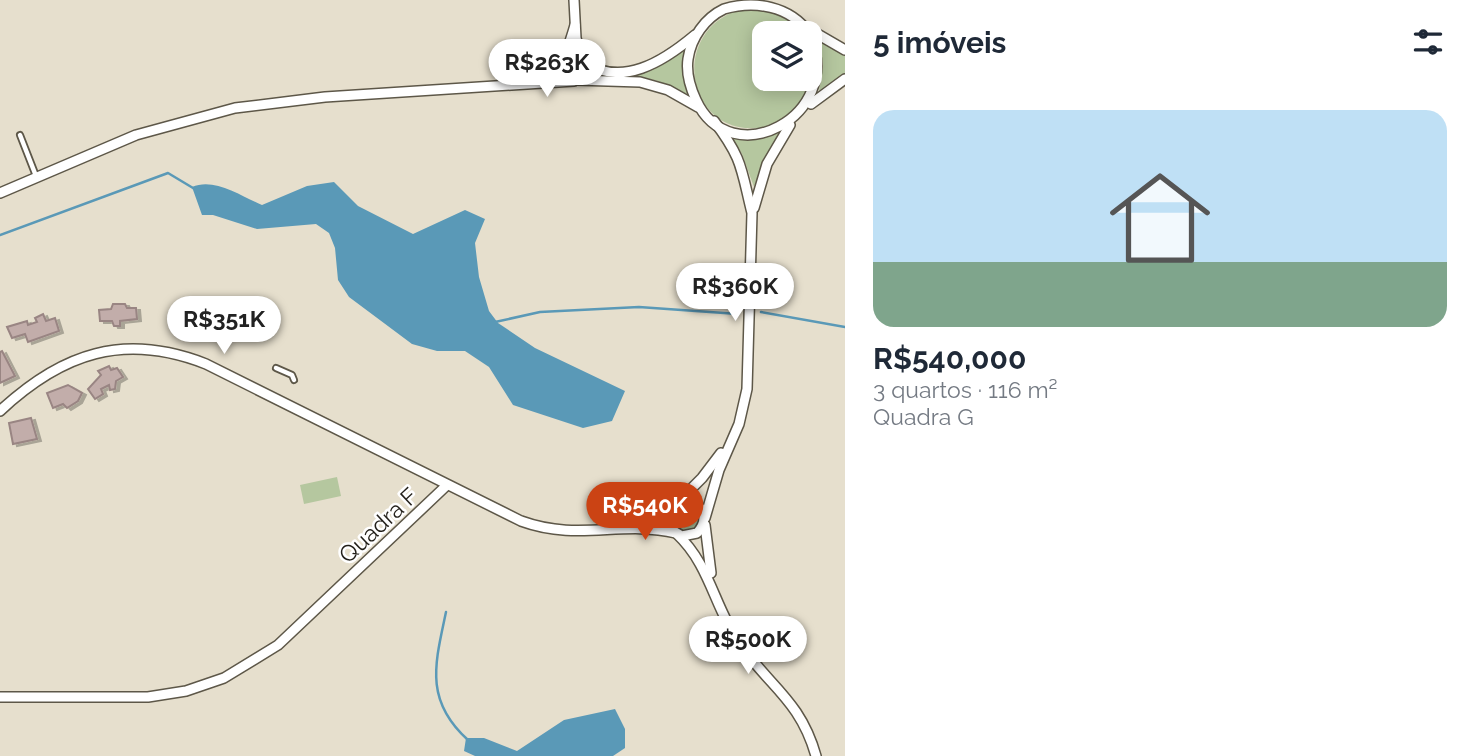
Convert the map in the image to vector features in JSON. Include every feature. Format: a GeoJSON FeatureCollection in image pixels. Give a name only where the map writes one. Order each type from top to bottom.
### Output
{"type":"FeatureCollection","features":[{"type":"Feature","properties":{"kind":"street"},"geometry":{"type":"LineString","coordinates":[[574,0],[575,24],[585,73],[575,81]]}},
{"type":"Feature","properties":{"kind":"street"},"geometry":{"type":"LineString","coordinates":[[699,108],[688,71],[690,50],[699,32],[726,0]]}},
{"type":"Feature","properties":{"kind":"street"},"geometry":{"type":"LineString","coordinates":[[781,0],[799,21]]}},
{"type":"Feature","properties":{"kind":"street"},"geometry":{"type":"LineString","coordinates":[[709,20],[723,9],[750,2],[777,7],[793,16]]}},
{"type":"Feature","properties":{"kind":"street"},"geometry":{"type":"LineString","coordinates":[[575,24],[562,73],[575,81]]}},
{"type":"Feature","properties":{"kind":"street"},"geometry":{"type":"LineString","coordinates":[[517,85],[546,75],[575,57],[602,72],[627,73],[663,58],[699,32]]}},
{"type":"Feature","properties":{"kind":"street"},"geometry":{"type":"LineString","coordinates":[[822,36],[845,50]]}},
{"type":"Feature","properties":{"kind":"street"},"geometry":{"type":"LineString","coordinates":[[752,213],[767,164],[793,121],[845,79]]}},
{"type":"Feature","properties":{"kind":"street"},"geometry":{"type":"LineString","coordinates":[[0,193],[135,135],[235,108],[325,97],[575,81],[640,82],[668,90],[734,131],[755,134],[775,131],[793,121]]}},
{"type":"Feature","properties":{"kind":"street"},"geometry":{"type":"LineString","coordinates":[[804,110],[814,91]]}},
{"type":"Feature","properties":{"kind":"street"},"geometry":{"type":"LineString","coordinates":[[446,486],[538,527],[574,533],[638,527],[693,536],[701,530],[744,407],[749,370],[752,213],[741,163],[714,121]]}},
{"type":"Feature","properties":{"kind":"street","name":"Quadra F"},"geometry":{"type":"LineString","coordinates":[[0,411],[48,372],[86,355],[127,349],[169,352],[206,364],[446,486],[278,645],[225,678],[186,691],[148,697],[0,697]]}},
{"type":"Feature","properties":{"kind":"street"},"geometry":{"type":"LineString","coordinates":[[732,437],[702,478],[676,503],[668,516],[670,526],[699,558],[739,643],[796,708],[817,756]]}},
{"type":"Feature","properties":{"kind":"street"},"geometry":{"type":"LineString","coordinates":[[616,529],[676,503],[687,500],[698,504],[705,519],[713,585]]}},
{"type":"Feature","properties":{"kind":"lane"},"geometry":{"type":"LineString","coordinates":[[20,135],[37,177]]}},
{"type":"Feature","properties":{"kind":"lane"},"geometry":{"type":"LineString","coordinates":[[276,368],[292,375],[294,380]]}},
{"type":"Feature","properties":{"kind":"green space"},"geometry":{"type":"Polygon","coordinates":[[[742,9],[760,10],[789,21],[752,21],[752,91],[806,91],[792,113],[781,121],[758,128],[733,125],[714,115],[701,98],[695,78],[695,57],[703,37],[719,20],[742,9]]]}},
{"type":"Feature","properties":{"kind":"green space"},"geometry":{"type":"Polygon","coordinates":[[[822,42],[845,54],[845,75],[822,89],[822,42]]]}},
{"type":"Feature","properties":{"kind":"green space"},"geometry":{"type":"Polygon","coordinates":[[[689,46],[691,96],[658,81],[633,75],[689,46]]]}},
{"type":"Feature","properties":{"kind":"green space"},"geometry":{"type":"Polygon","coordinates":[[[780,133],[767,154],[754,187],[742,154],[730,134],[751,138],[780,133]]]}},
{"type":"Feature","properties":{"kind":"green space"},"geometry":{"type":"Polygon","coordinates":[[[337,477],[341,496],[304,504],[300,485],[337,477]]]}},
{"type":"Feature","properties":{"kind":"green space"},"geometry":{"type":"Polygon","coordinates":[[[686,505],[695,509],[699,518],[695,527],[686,531],[677,527],[673,518],[677,509],[686,505]]]}},
{"type":"Feature","properties":{"kind":"water"},"geometry":{"type":"Polygon","coordinates":[[[334,182],[358,206],[413,234],[465,210],[485,219],[475,243],[479,277],[489,311],[498,323],[535,348],[625,391],[612,421],[583,428],[513,405],[489,367],[465,351],[437,351],[412,344],[349,297],[338,280],[335,248],[329,233],[316,224],[257,229],[213,215],[202,215],[192,187],[209,184],[218,186],[262,205],[307,186],[334,182]]]}},
{"type":"Feature","properties":{"kind":"water"},"geometry":{"type":"Polygon","coordinates":[[[615,709],[625,729],[625,748],[613,756],[475,756],[464,751],[466,738],[484,738],[517,751],[564,720],[615,709]]]}},
{"type":"Feature","properties":{"kind":"building"},"geometry":{"type":"Polygon","coordinates":[[[113,304],[136,308],[137,319],[120,321],[120,326],[114,326],[112,321],[100,321],[99,310],[111,309],[113,304]]]}},
{"type":"Feature","properties":{"kind":"building"},"geometry":{"type":"Polygon","coordinates":[[[43,314],[46,321],[55,318],[59,331],[28,342],[25,334],[12,338],[7,327],[27,321],[28,325],[37,322],[35,318],[43,314]]]}},
{"type":"Feature","properties":{"kind":"building"},"geometry":{"type":"Polygon","coordinates":[[[2,351],[15,376],[0,383],[0,352],[2,351]]]}},
{"type":"Feature","properties":{"kind":"building"},"geometry":{"type":"Polygon","coordinates":[[[109,366],[111,370],[117,368],[123,377],[116,381],[115,389],[110,390],[109,385],[101,389],[103,394],[95,399],[88,389],[101,375],[98,371],[109,366]]]}},
{"type":"Feature","properties":{"kind":"building"},"geometry":{"type":"Polygon","coordinates":[[[68,385],[82,393],[78,401],[67,408],[63,404],[53,408],[47,393],[68,385]]]}},
{"type":"Feature","properties":{"kind":"building"},"geometry":{"type":"Polygon","coordinates":[[[31,418],[37,439],[13,444],[9,423],[31,418]]]}},
{"type":"Feature","properties":{"kind":"waterway"},"geometry":{"type":"LineString","coordinates":[[0,235],[168,173],[193,188]]}},
{"type":"Feature","properties":{"kind":"waterway"},"geometry":{"type":"LineString","coordinates":[[495,322],[540,312],[639,307],[738,314]]}},
{"type":"Feature","properties":{"kind":"waterway"},"geometry":{"type":"LineString","coordinates":[[761,312],[845,327]]}},
{"type":"Feature","properties":{"kind":"waterway"},"geometry":{"type":"LineString","coordinates":[[446,612],[436,680],[444,710],[468,740]]}}]}
